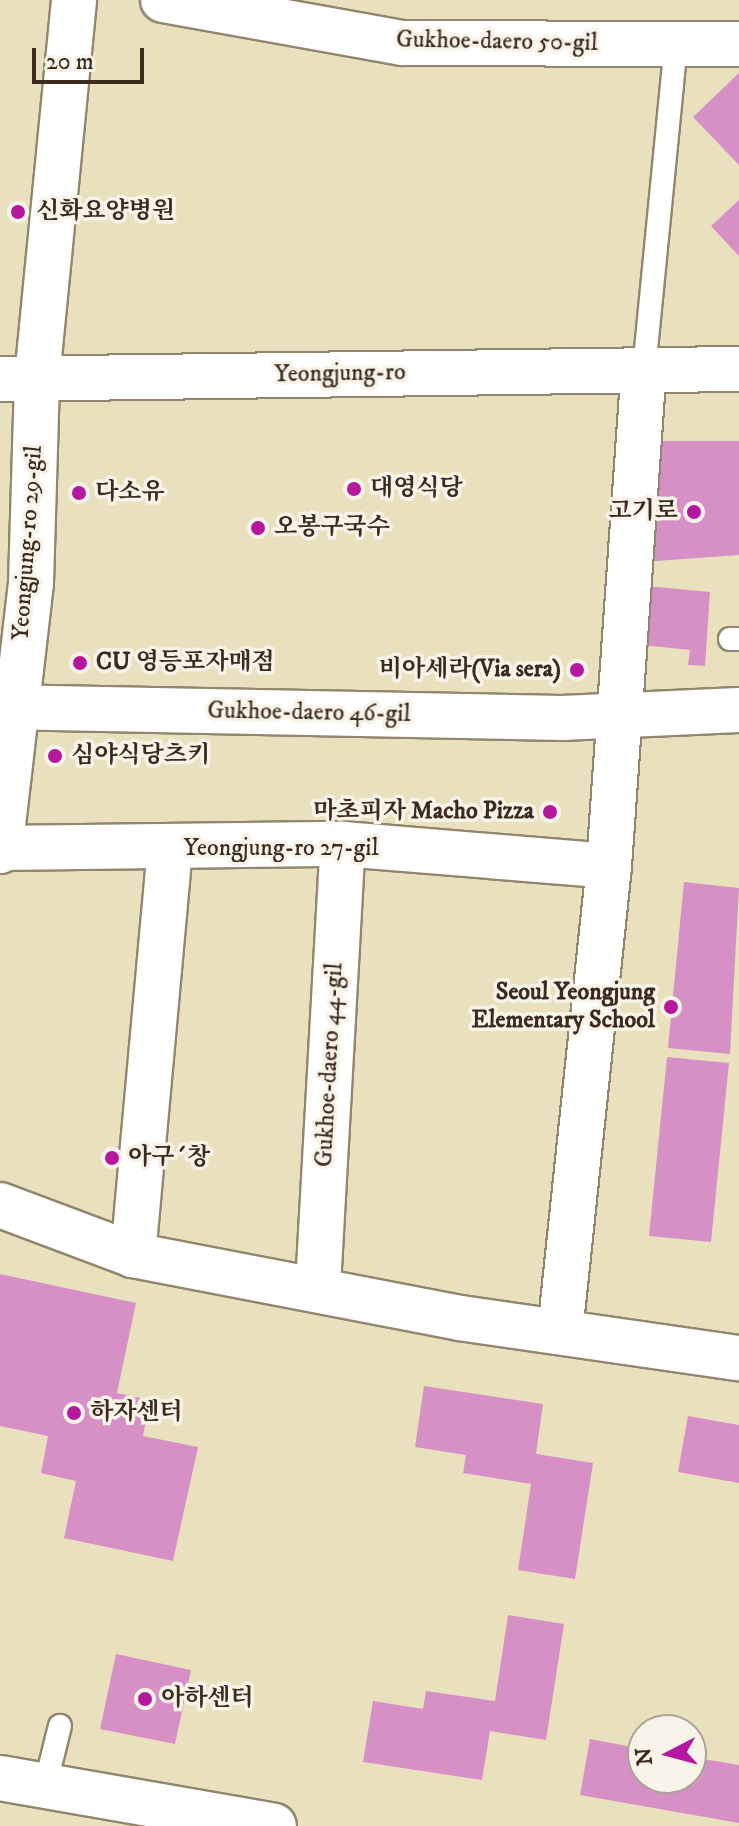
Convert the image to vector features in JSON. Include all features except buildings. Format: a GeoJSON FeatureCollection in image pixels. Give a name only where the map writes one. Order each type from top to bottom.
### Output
{"type":"FeatureCollection","features":[{"type":"Feature","properties":{"kind":"street"},"geometry":{"type":"LineString","coordinates":[[18,378],[74,0]]}},
{"type":"Feature","properties":{"kind":"street","name":"Gukhoe-daero 50-gil"},"geometry":{"type":"LineString","coordinates":[[163,0],[402,43],[739,44]]}},
{"type":"Feature","properties":{"kind":"street","name":"Yeongjung-ro"},"geometry":{"type":"LineString","coordinates":[[18,378],[739,369]]}},
{"type":"Feature","properties":{"kind":"street"},"geometry":{"type":"LineString","coordinates":[[560,1332],[609,866],[644,370]]}},
{"type":"Feature","properties":{"kind":"street","name":"Yeongjung-ro 29-gil"},"geometry":{"type":"LineString","coordinates":[[0,850],[7,708],[31,583],[18,378]]}},
{"type":"Feature","properties":{"kind":"street","name":"Gukhoe-daero 46-gil"},"geometry":{"type":"LineString","coordinates":[[7,708],[618,716],[739,710]]}},
{"type":"Feature","properties":{"kind":"street","name":"Yeongjung-ro 27-gil"},"geometry":{"type":"LineString","coordinates":[[0,850],[170,850],[343,844],[609,866]]}},
{"type":"Feature","properties":{"kind":"street","name":"Gukhoe-daero 44-gil"},"geometry":{"type":"LineString","coordinates":[[318,1286],[343,844]]}},
{"type":"Feature","properties":{"kind":"street"},"geometry":{"type":"LineString","coordinates":[[133,1255],[170,850]]}},
{"type":"Feature","properties":{"kind":"street"},"geometry":{"type":"LineString","coordinates":[[0,1205],[133,1255],[560,1332],[739,1358]]}},
{"type":"Feature","properties":{"kind":"street"},"geometry":{"type":"LineString","coordinates":[[0,1778],[274,1826]]}},
{"type":"Feature","properties":{"kind":"lane"},"geometry":{"type":"LineString","coordinates":[[644,370],[676,45]]}},
{"type":"Feature","properties":{"kind":"lane"},"geometry":{"type":"LineString","coordinates":[[45,1786],[60,1726]]}},
{"type":"Feature","properties":{"kind":"place","name":"신화요양병원"},"geometry":{"type":"Point","coordinates":[18,212]}},
{"type":"Feature","properties":{"kind":"place","name":"대영식당"},"geometry":{"type":"Point","coordinates":[354,489]}},
{"type":"Feature","properties":{"kind":"place","name":"다소유"},"geometry":{"type":"Point","coordinates":[79,493]}},
{"type":"Feature","properties":{"kind":"place","name":"고기로"},"geometry":{"type":"Point","coordinates":[694,512]}},
{"type":"Feature","properties":{"kind":"place","name":"오봉구국수"},"geometry":{"type":"Point","coordinates":[258,528]}},
{"type":"Feature","properties":{"kind":"place","name":"CU 영등포자매점"},"geometry":{"type":"Point","coordinates":[80,663]}},
{"type":"Feature","properties":{"kind":"place","name":"비아세라(Via sera)"},"geometry":{"type":"Point","coordinates":[577,670]}},
{"type":"Feature","properties":{"kind":"place","name":"심야식당츠키"},"geometry":{"type":"Point","coordinates":[55,756]}},
{"type":"Feature","properties":{"kind":"place","name":"마초피자 Macho Pizza"},"geometry":{"type":"Point","coordinates":[550,812]}},
{"type":"Feature","properties":{"kind":"place","name":"Seoul Yeongjung Elementary School"},"geometry":{"type":"Point","coordinates":[671,1007]}},
{"type":"Feature","properties":{"kind":"place","name":"아구´창"},"geometry":{"type":"Point","coordinates":[112,1158]}},
{"type":"Feature","properties":{"kind":"place","name":"하자센터"},"geometry":{"type":"Point","coordinates":[74,1413]}},
{"type":"Feature","properties":{"kind":"place","name":"아하센터"},"geometry":{"type":"Point","coordinates":[145,1699]}}]}
